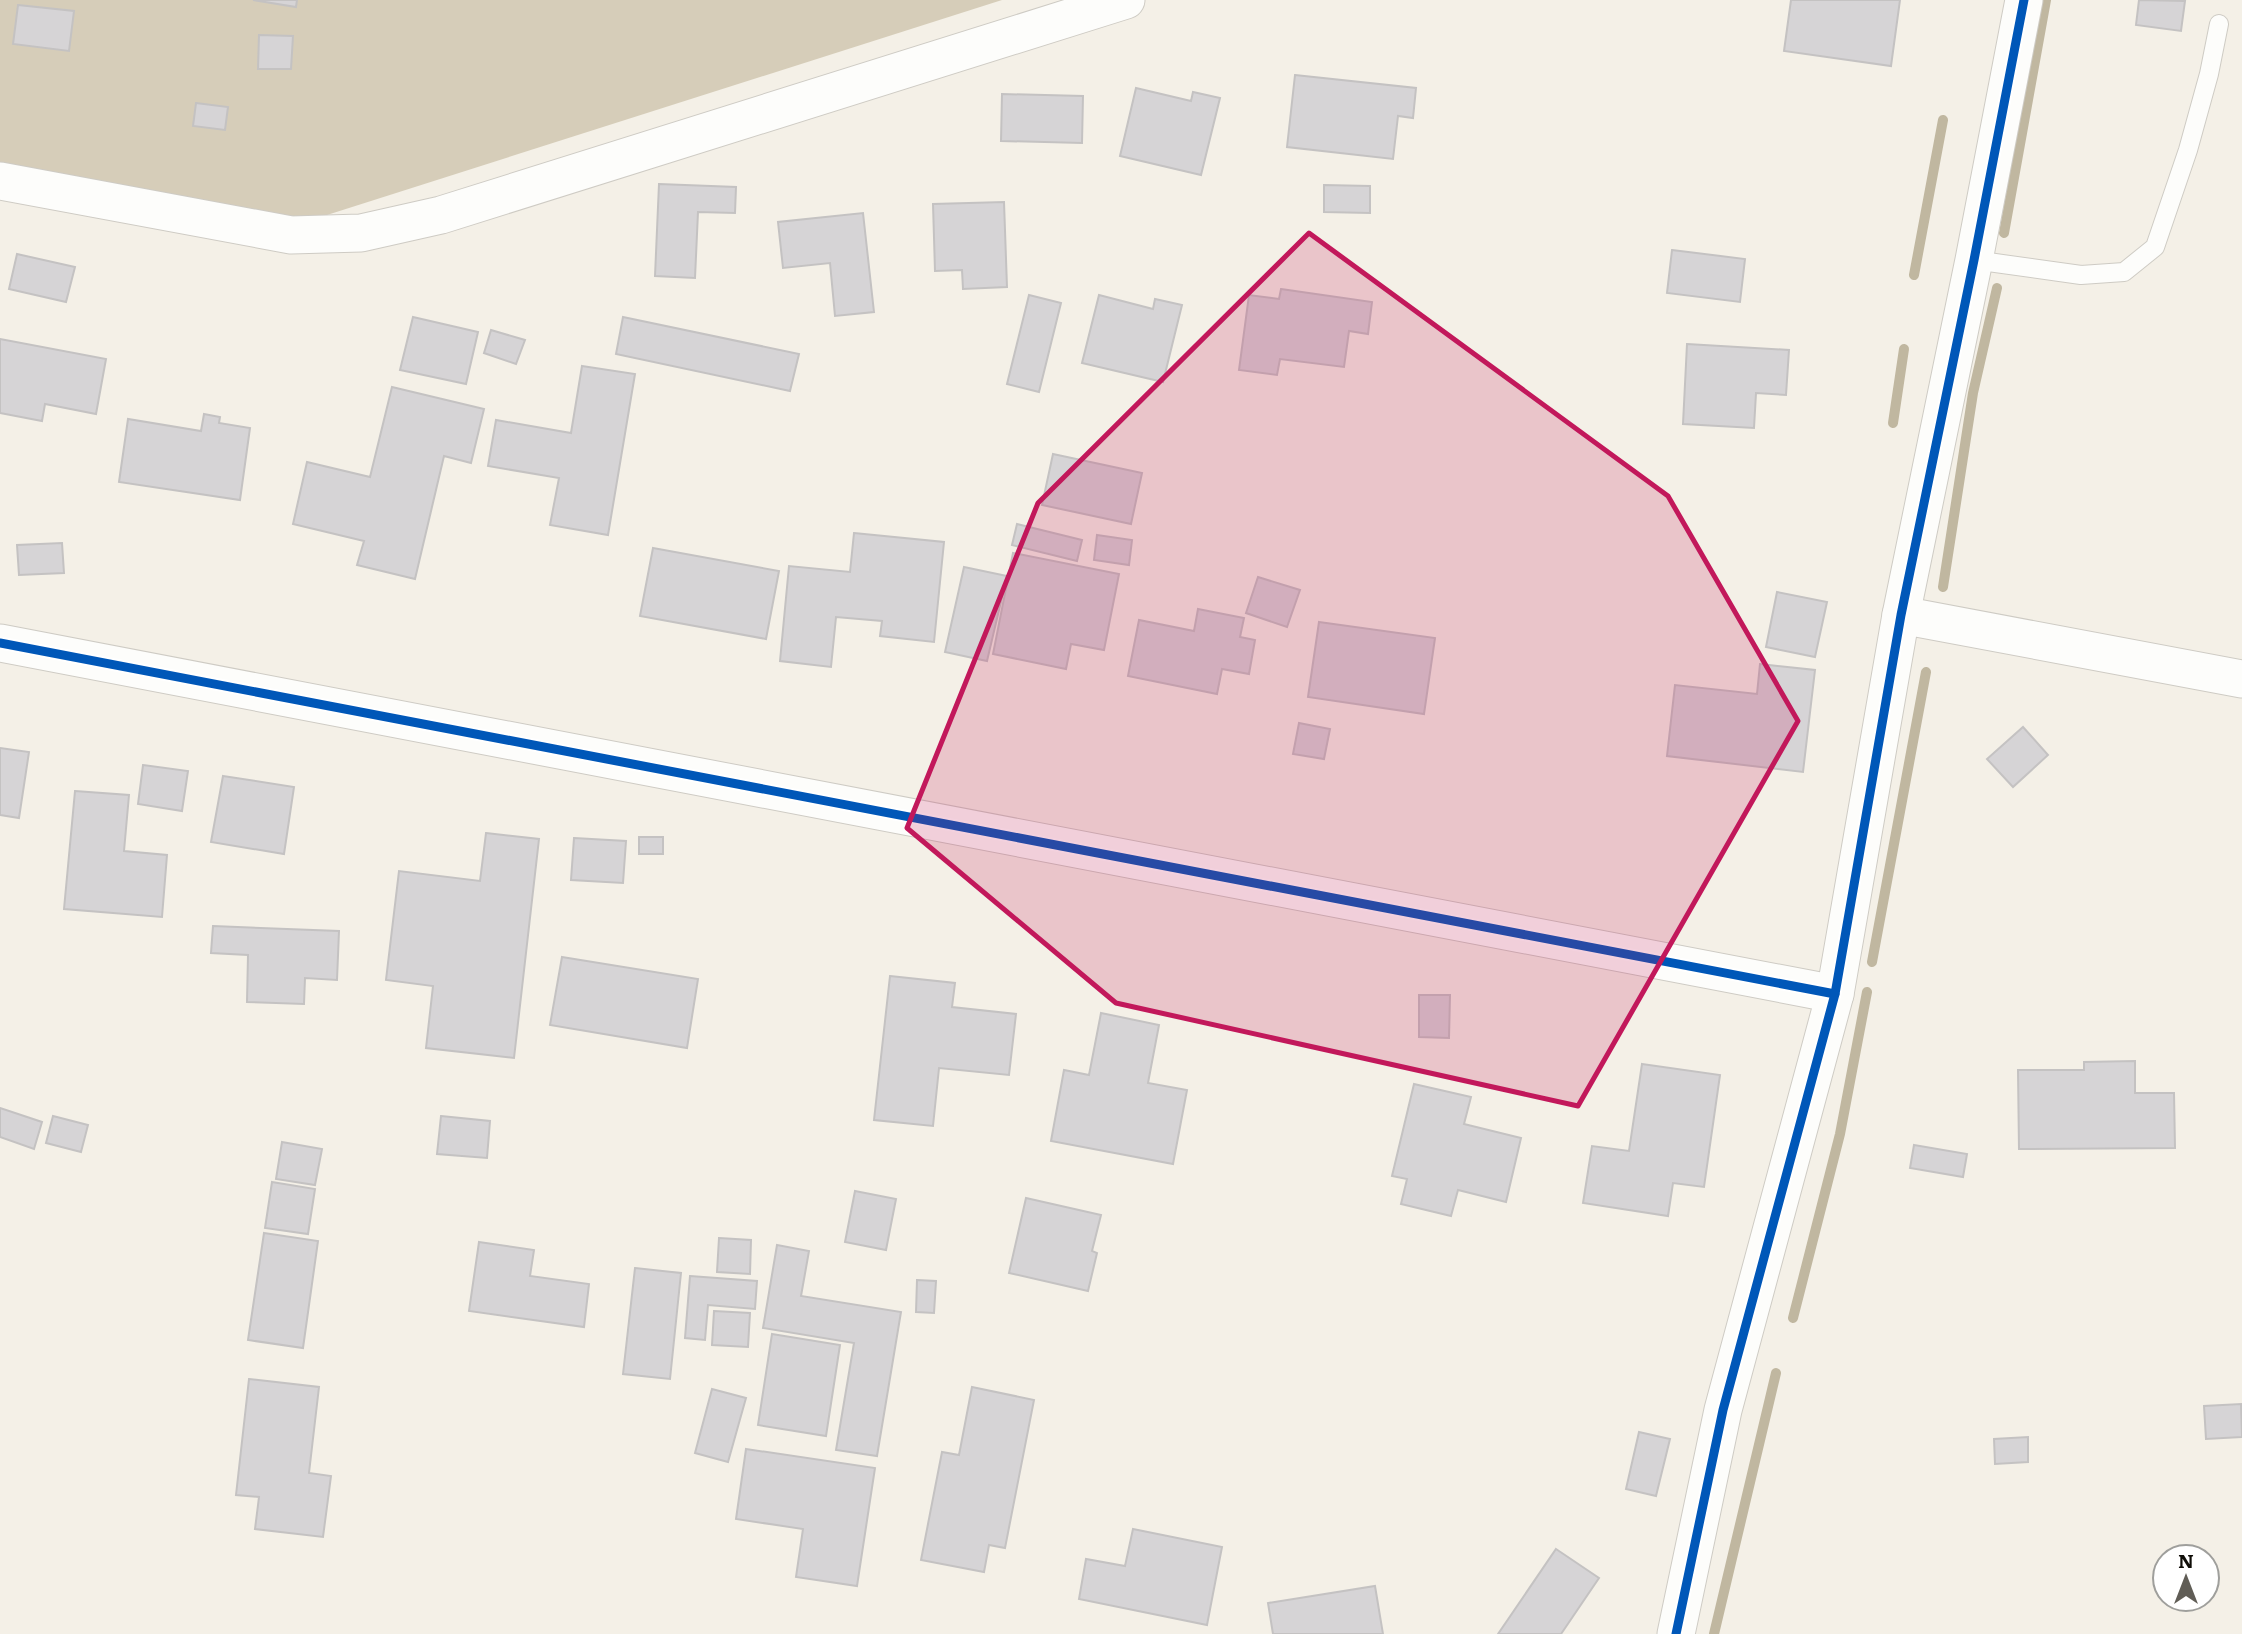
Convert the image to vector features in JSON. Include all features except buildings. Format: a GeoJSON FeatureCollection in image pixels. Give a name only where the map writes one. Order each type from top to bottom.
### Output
{"type":"FeatureCollection","features":[{"type":"Feature","properties":{"kind":"street"},"geometry":{"type":"LineString","coordinates":[[0,181],[291,235],[361,233],[441,215],[1126,0]]}},
{"type":"Feature","properties":{"kind":"street"},"geometry":{"type":"LineString","coordinates":[[1676,1634],[1723,1410],[1835,994],[1901,615],[2024,0]]}},
{"type":"Feature","properties":{"kind":"street"},"geometry":{"type":"LineString","coordinates":[[1901,615],[2242,679]]}},
{"type":"Feature","properties":{"kind":"street"},"geometry":{"type":"LineString","coordinates":[[0,643],[1835,994]]}},
{"type":"Feature","properties":{"kind":"lane"},"geometry":{"type":"LineString","coordinates":[[1974,260],[2081,275],[2124,272],[2155,247],[2188,150],[2219,24]]}},
{"type":"Feature","properties":{"kind":"highlighted area"},"geometry":{"type":"Polygon","coordinates":[[[1309,233],[1668,496],[1798,721],[1578,1106],[1116,1003],[907,828],[1038,503],[1309,233]]]}},
{"type":"Feature","properties":{"kind":"shaded area"},"geometry":{"type":"Polygon","coordinates":[[[0,0],[1002,0],[305,222],[0,167],[0,0]]]}},
{"type":"Feature","properties":{"kind":"waterway"},"geometry":{"type":"LineString","coordinates":[[2004,233],[2046,0]]}},
{"type":"Feature","properties":{"kind":"waterway"},"geometry":{"type":"LineString","coordinates":[[1914,275],[1943,120]]}},
{"type":"Feature","properties":{"kind":"waterway"},"geometry":{"type":"LineString","coordinates":[[1943,587],[1973,393],[1997,288]]}},
{"type":"Feature","properties":{"kind":"waterway"},"geometry":{"type":"LineString","coordinates":[[1893,423],[1904,349]]}},
{"type":"Feature","properties":{"kind":"waterway"},"geometry":{"type":"LineString","coordinates":[[1872,962],[1926,672]]}},
{"type":"Feature","properties":{"kind":"waterway"},"geometry":{"type":"LineString","coordinates":[[1793,1318],[1840,1134],[1867,992]]}},
{"type":"Feature","properties":{"kind":"waterway"},"geometry":{"type":"LineString","coordinates":[[1714,1634],[1776,1373]]}},
{"type":"Feature","properties":{"kind":"cycle path"},"geometry":{"type":"LineString","coordinates":[[1676,1634],[1723,1410],[1835,994],[1901,615],[2024,0]]}},
{"type":"Feature","properties":{"kind":"cycle path"},"geometry":{"type":"LineString","coordinates":[[0,643],[1835,994]]}}]}
